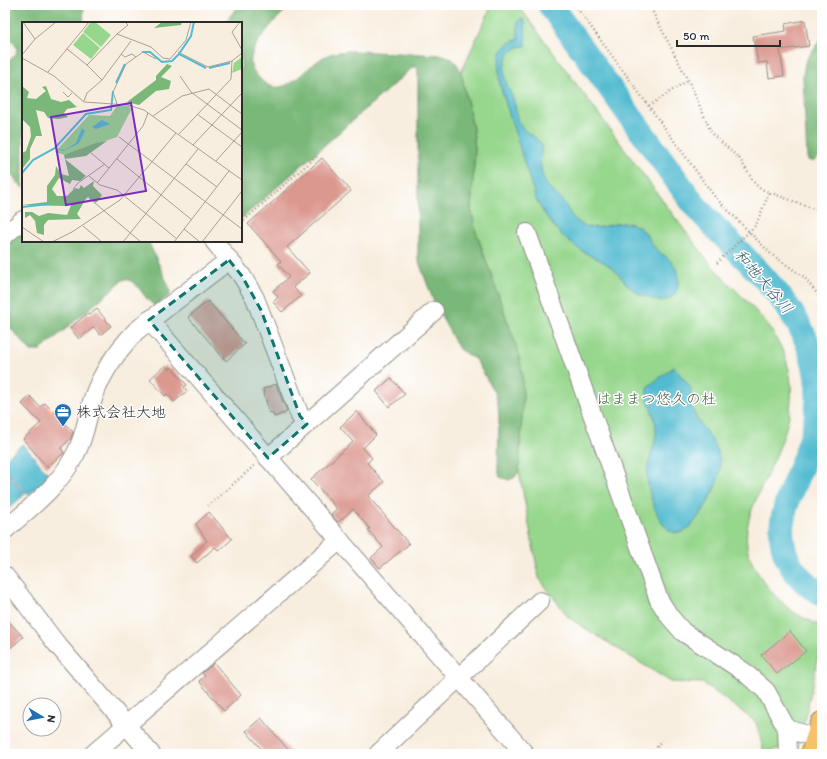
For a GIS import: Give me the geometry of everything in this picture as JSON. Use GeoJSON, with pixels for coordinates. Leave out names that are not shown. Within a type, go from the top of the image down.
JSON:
{"type":"FeatureCollection","features":[{"type":"Feature","properties":{"kind":"street"},"geometry":{"type":"LineString","coordinates":[[5,236],[22,221]]}},
{"type":"Feature","properties":{"kind":"street"},"geometry":{"type":"LineString","coordinates":[[527,232],[659,600],[670,617],[683,632],[755,680],[766,691],[787,729],[788,754]]}},
{"type":"Feature","properties":{"kind":"street"},"geometry":{"type":"LineString","coordinates":[[215,242],[242,276],[255,298],[300,416],[307,424]]}},
{"type":"Feature","properties":{"kind":"street"},"geometry":{"type":"LineString","coordinates":[[5,530],[48,492],[68,468],[83,439],[91,405],[104,372],[124,343],[149,320],[229,260]]}},
{"type":"Feature","properties":{"kind":"street"},"geometry":{"type":"LineString","coordinates":[[267,457],[307,424],[434,311]]}},
{"type":"Feature","properties":{"kind":"street"},"geometry":{"type":"LineString","coordinates":[[149,320],[525,754]]}},
{"type":"Feature","properties":{"kind":"street"},"geometry":{"type":"LineString","coordinates":[[93,754],[340,540]]}},
{"type":"Feature","properties":{"kind":"street"},"geometry":{"type":"LineString","coordinates":[[5,576],[55,642],[151,754]]}},
{"type":"Feature","properties":{"kind":"street"},"geometry":{"type":"LineString","coordinates":[[378,754],[540,600]]}},
{"type":"Feature","properties":{"kind":"street"},"geometry":{"type":"LineString","coordinates":[[787,729],[817,738]]}},
{"type":"Feature","properties":{"kind":"path"},"geometry":{"type":"LineString","coordinates":[[575,5],[715,197],[748,234],[777,260],[804,277],[822,300]]}},
{"type":"Feature","properties":{"kind":"path"},"geometry":{"type":"LineString","coordinates":[[649,5],[688,80],[712,134],[739,158],[755,184],[769,193],[822,212]]}},
{"type":"Feature","properties":{"kind":"path"},"geometry":{"type":"LineString","coordinates":[[649,106],[688,80]]}},
{"type":"Feature","properties":{"kind":"path"},"geometry":{"type":"LineString","coordinates":[[242,222],[319,154]]}},
{"type":"Feature","properties":{"kind":"path"},"geometry":{"type":"LineString","coordinates":[[717,263],[756,225],[769,193]]}},
{"type":"Feature","properties":{"kind":"path"},"geometry":{"type":"LineString","coordinates":[[208,506],[267,457]]}},
{"type":"Feature","properties":{"kind":"path"},"geometry":{"type":"LineString","coordinates":[[653,754],[661,740]]}},
{"type":"Feature","properties":{"kind":"highlighted area"},"geometry":{"type":"Polygon","coordinates":[[[229,260],[242,276],[261,310],[300,416],[307,424],[268,458],[149,320],[229,260]]]}},
{"type":"Feature","properties":{"kind":"green space"},"geometry":{"type":"Polygon","coordinates":[[[5,5],[84,5],[83,22],[22,22],[22,187],[5,168],[5,59],[10,60],[17,50],[5,34],[5,5]]]}},
{"type":"Feature","properties":{"kind":"green space"},"geometry":{"type":"Polygon","coordinates":[[[240,5],[290,5],[262,36],[252,54],[251,62],[253,70],[262,81],[271,86],[279,87],[288,84],[325,56],[348,51],[443,55],[452,59],[458,66],[461,72],[473,129],[475,149],[471,209],[476,232],[518,351],[522,372],[523,396],[519,471],[515,477],[509,480],[500,477],[498,469],[499,416],[498,403],[494,392],[476,360],[459,349],[435,305],[418,259],[418,67],[413,67],[242,218],[242,22],[225,22],[240,5]]]}},
{"type":"Feature","properties":{"kind":"green space","name":"はままつ悠久の杜"},"geometry":{"type":"Polygon","coordinates":[[[492,5],[518,5],[713,267],[768,326],[777,339],[784,354],[789,370],[791,386],[789,416],[780,445],[752,509],[746,538],[748,552],[754,567],[773,593],[791,610],[822,626],[822,640],[800,742],[792,740],[790,746],[764,752],[756,722],[703,683],[671,682],[569,618],[539,578],[519,471],[523,396],[518,351],[476,232],[471,209],[475,149],[473,129],[461,72],[492,5]]]}},
{"type":"Feature","properties":{"kind":"green space"},"geometry":{"type":"Polygon","coordinates":[[[822,37],[822,154],[813,162],[808,160],[807,157],[803,77],[805,62],[822,37]]]}},
{"type":"Feature","properties":{"kind":"green space"},"geometry":{"type":"Polygon","coordinates":[[[22,226],[22,242],[148,242],[170,289],[170,295],[155,306],[147,299],[137,286],[129,280],[124,279],[42,349],[31,351],[5,322],[5,241],[22,226]]]}},
{"type":"Feature","properties":{"kind":"water"},"geometry":{"type":"Polygon","coordinates":[[[520,19],[523,19],[525,22],[526,46],[519,47],[509,54],[506,59],[504,72],[516,108],[518,122],[525,131],[540,142],[542,146],[541,168],[546,184],[563,202],[573,217],[584,226],[599,227],[629,223],[637,226],[646,233],[656,249],[670,260],[677,271],[677,288],[675,293],[666,300],[658,301],[641,295],[632,289],[611,267],[574,246],[561,235],[550,222],[536,200],[499,79],[499,64],[502,51],[511,42],[518,40],[518,22],[520,19]]]}},
{"type":"Feature","properties":{"kind":"water"},"geometry":{"type":"Polygon","coordinates":[[[674,367],[691,388],[691,402],[694,413],[714,443],[718,454],[720,467],[715,488],[704,508],[695,521],[686,530],[677,533],[670,530],[663,524],[653,504],[647,475],[647,469],[655,440],[656,428],[647,397],[647,387],[674,367]]]}},
{"type":"Feature","properties":{"kind":"water"},"geometry":{"type":"Polygon","coordinates":[[[23,444],[50,476],[28,495],[5,469],[5,459],[23,444]]]}},
{"type":"Feature","properties":{"kind":"water"},"geometry":{"type":"Polygon","coordinates":[[[5,471],[25,494],[5,511],[5,471]]]}},
{"type":"Feature","properties":{"kind":"building"},"geometry":{"type":"Polygon","coordinates":[[[805,20],[809,46],[780,50],[784,76],[769,78],[767,62],[758,63],[753,36],[786,31],[785,24],[805,20]]]}},
{"type":"Feature","properties":{"kind":"building"},"geometry":{"type":"Polygon","coordinates":[[[322,158],[351,191],[287,247],[310,273],[293,287],[301,296],[282,312],[273,302],[278,297],[273,291],[289,277],[278,264],[281,261],[248,224],[322,158]]]}},
{"type":"Feature","properties":{"kind":"building"},"geometry":{"type":"Polygon","coordinates":[[[208,301],[245,344],[226,361],[188,317],[208,301]]]}},
{"type":"Feature","properties":{"kind":"building"},"geometry":{"type":"Polygon","coordinates":[[[97,309],[111,326],[100,335],[94,327],[79,339],[70,328],[88,313],[89,315],[97,309]]]}},
{"type":"Feature","properties":{"kind":"building"},"geometry":{"type":"Polygon","coordinates":[[[165,365],[169,370],[171,367],[187,385],[184,387],[187,391],[174,402],[167,394],[165,396],[150,379],[165,365]]]}},
{"type":"Feature","properties":{"kind":"building"},"geometry":{"type":"Polygon","coordinates":[[[391,378],[405,394],[389,407],[376,391],[391,378]]]}},
{"type":"Feature","properties":{"kind":"building"},"geometry":{"type":"Polygon","coordinates":[[[276,384],[287,412],[274,417],[272,412],[269,413],[263,389],[276,384]]]}},
{"type":"Feature","properties":{"kind":"building"},"geometry":{"type":"Polygon","coordinates":[[[30,396],[40,407],[45,403],[73,432],[71,438],[61,448],[64,453],[47,467],[23,439],[41,423],[22,404],[30,396]]]}},
{"type":"Feature","properties":{"kind":"building"},"geometry":{"type":"Polygon","coordinates":[[[357,411],[376,435],[363,448],[372,458],[367,463],[384,482],[368,496],[409,544],[380,568],[371,558],[383,547],[368,530],[370,529],[353,509],[338,522],[331,514],[337,509],[311,479],[353,442],[340,427],[357,411]]]}},
{"type":"Feature","properties":{"kind":"building"},"geometry":{"type":"Polygon","coordinates":[[[209,512],[232,539],[219,551],[215,547],[197,563],[191,556],[207,541],[196,524],[209,512]]]}},
{"type":"Feature","properties":{"kind":"building"},"geometry":{"type":"Polygon","coordinates":[[[5,617],[23,637],[5,653],[5,617]]]}},
{"type":"Feature","properties":{"kind":"building"},"geometry":{"type":"Polygon","coordinates":[[[790,631],[806,651],[777,674],[761,655],[790,631]]]}},
{"type":"Feature","properties":{"kind":"building"},"geometry":{"type":"Polygon","coordinates":[[[214,663],[241,695],[224,711],[199,681],[205,676],[202,673],[214,663]]]}},
{"type":"Feature","properties":{"kind":"building"},"geometry":{"type":"Polygon","coordinates":[[[261,718],[292,754],[266,754],[246,731],[261,718]]]}},
{"type":"Feature","properties":{"kind":"waterway","name":"和地大谷川"},"geometry":{"type":"LineString","coordinates":[[550,5],[693,203],[776,292],[793,315],[807,341],[815,369],[818,401],[817,414],[811,441],[788,500],[782,530],[783,545],[788,560],[803,580],[812,588],[822,593]]}},
{"type":"Feature","properties":{"kind":"place","name":"株式会社大地"},"geometry":{"type":"Point","coordinates":[63,427]}}]}
